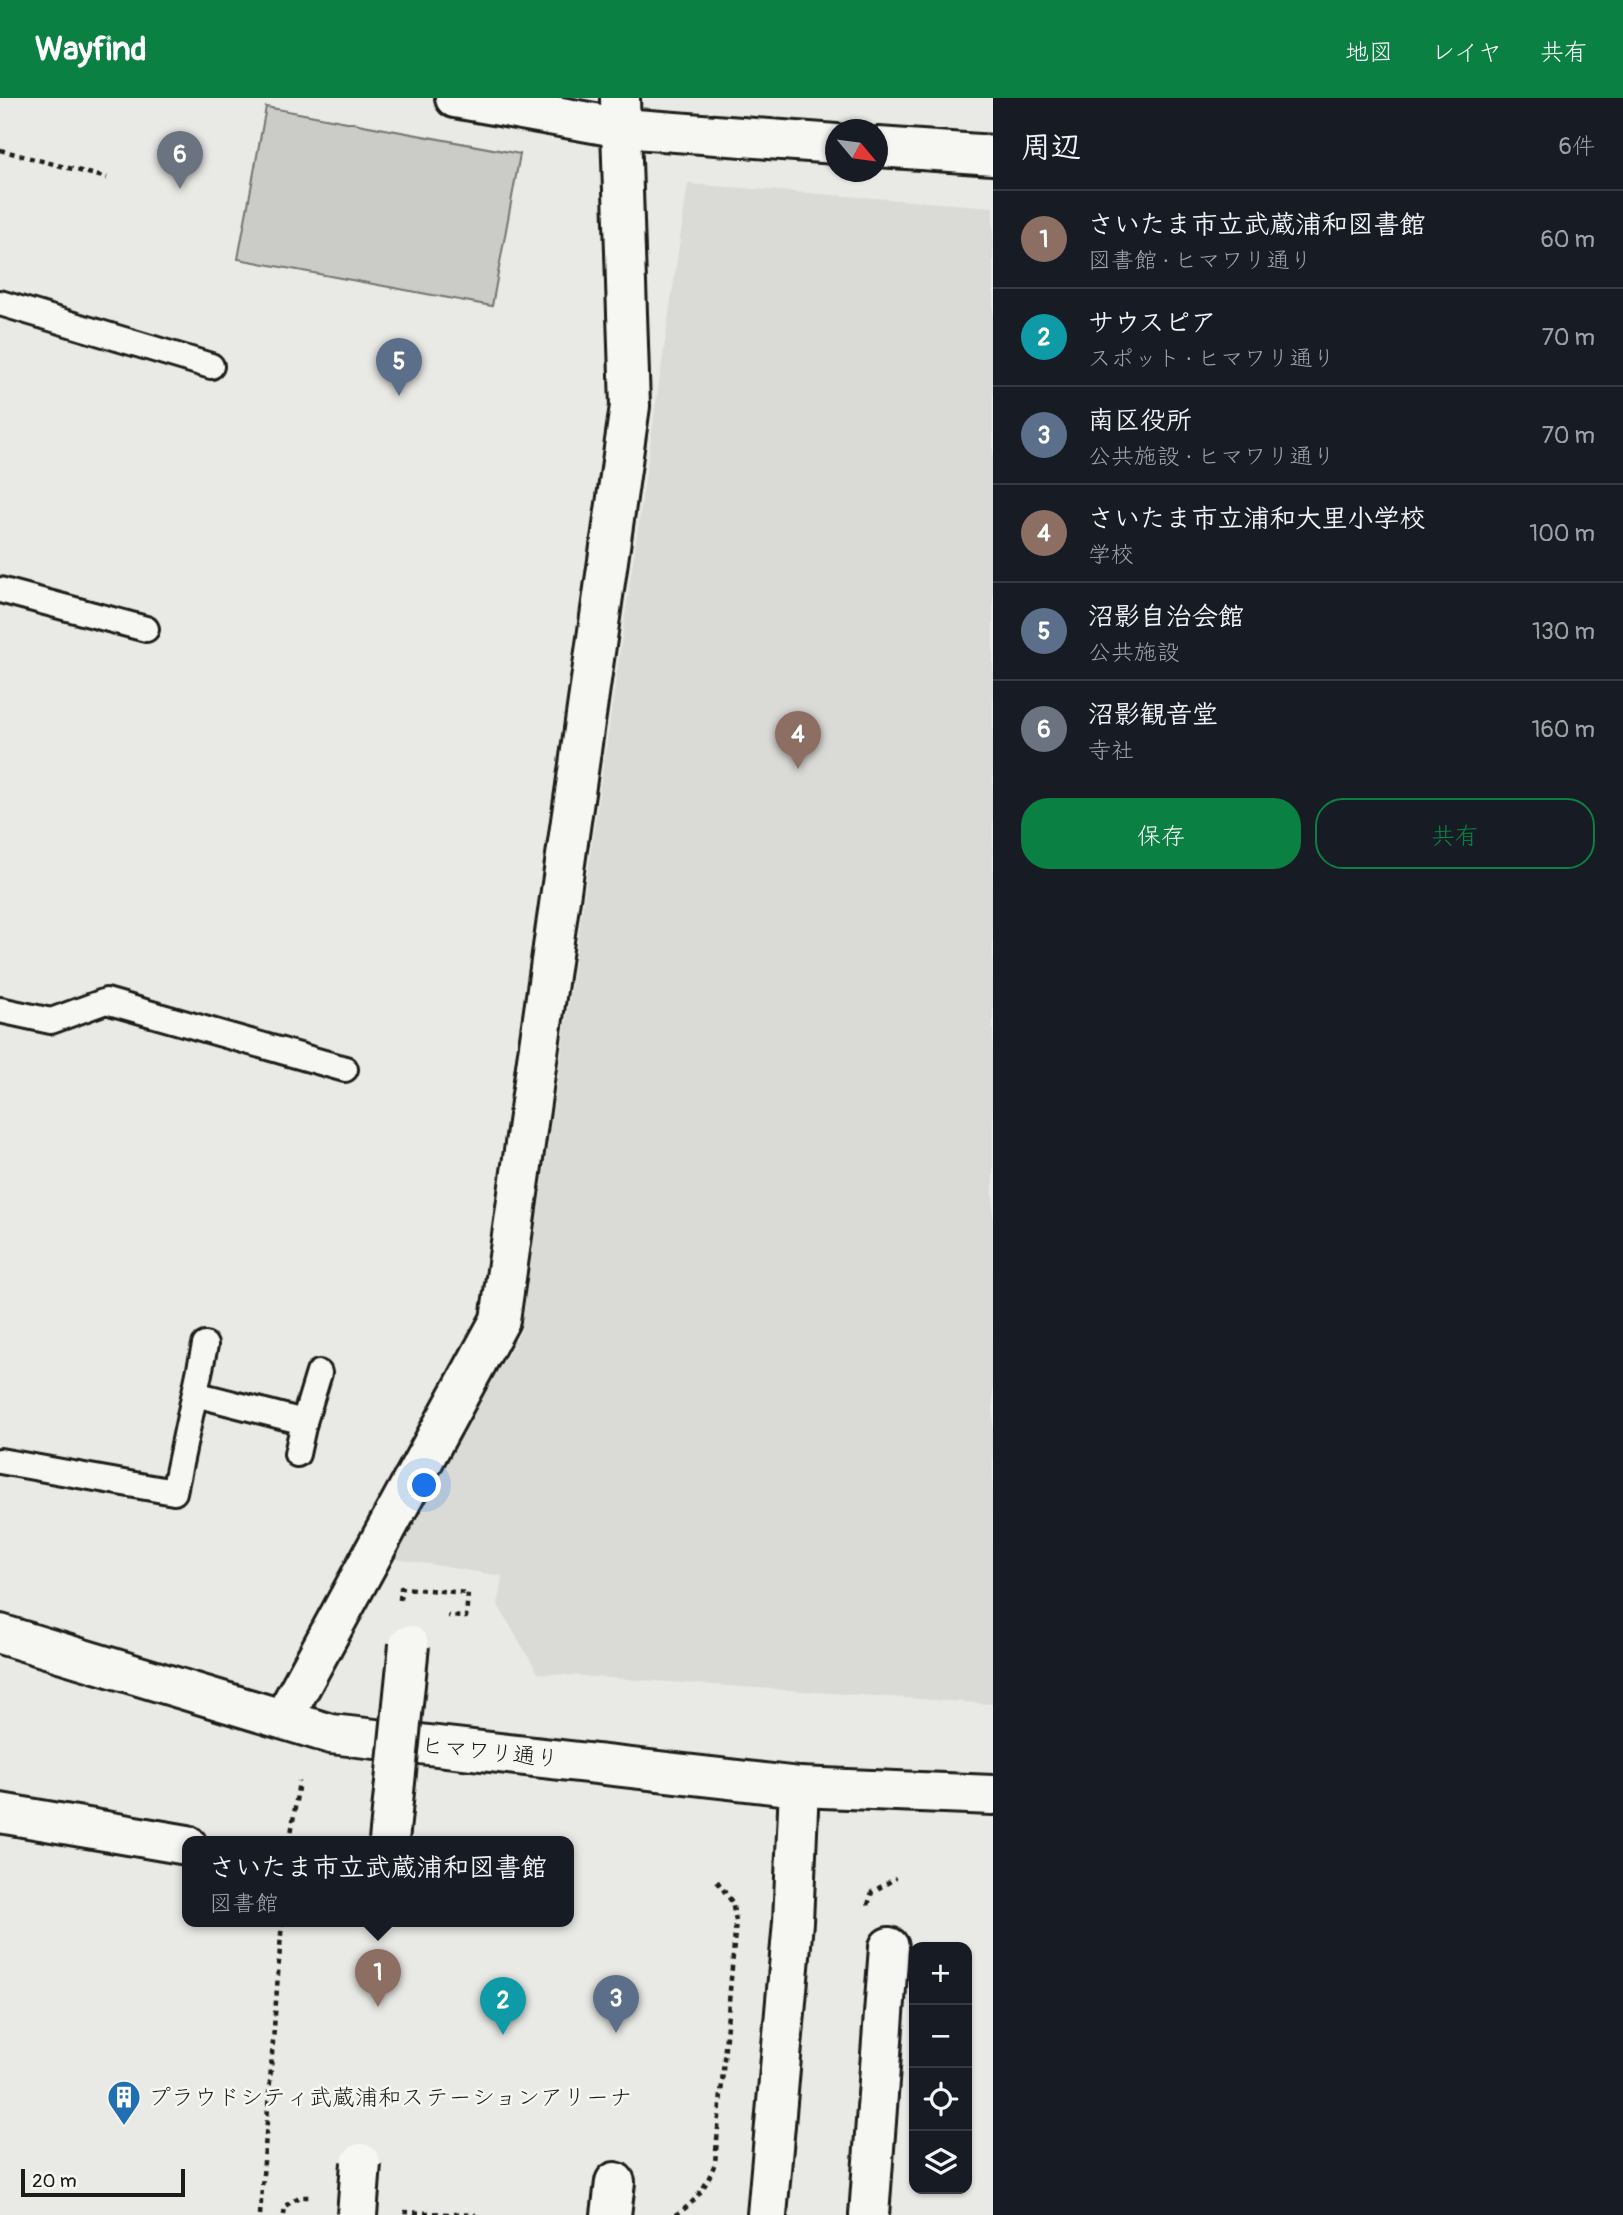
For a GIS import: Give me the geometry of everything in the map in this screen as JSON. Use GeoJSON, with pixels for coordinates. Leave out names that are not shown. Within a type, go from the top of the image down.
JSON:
{"type":"FeatureCollection","features":[{"type":"Feature","properties":{"kind":"street"},"geometry":{"type":"LineString","coordinates":[[455,98],[621,113],[825,143]]}},
{"type":"Feature","properties":{"kind":"street"},"geometry":{"type":"LineString","coordinates":[[283,1720],[500,1320],[630,406],[621,113]]}},
{"type":"Feature","properties":{"kind":"street"},"geometry":{"type":"LineString","coordinates":[[888,148],[993,155]]}},
{"type":"Feature","properties":{"kind":"street","name":"ヒマワリ通り"},"geometry":{"type":"LineString","coordinates":[[0,1634],[331,1734],[799,1787],[993,1795]]}},
{"type":"Feature","properties":{"kind":"street"},"geometry":{"type":"LineString","coordinates":[[390,1836],[409,1645]]}},
{"type":"Feature","properties":{"kind":"street"},"geometry":{"type":"LineString","coordinates":[[767,2215],[793,1922],[799,1787]]}},
{"type":"Feature","properties":{"kind":"street"},"geometry":{"type":"LineString","coordinates":[[0,1813],[182,1844]]}},
{"type":"Feature","properties":{"kind":"street"},"geometry":{"type":"LineString","coordinates":[[869,2215],[890,1948]]}},
{"type":"Feature","properties":{"kind":"street"},"geometry":{"type":"LineString","coordinates":[[357,2215],[361,2163]]}},
{"type":"Feature","properties":{"kind":"lane"},"geometry":{"type":"LineString","coordinates":[[0,303],[211,366]]}},
{"type":"Feature","properties":{"kind":"lane"},"geometry":{"type":"LineString","coordinates":[[0,590],[146,629]]}},
{"type":"Feature","properties":{"kind":"lane"},"geometry":{"type":"LineString","coordinates":[[0,1010],[51,1021],[106,1001],[345,1069]]}},
{"type":"Feature","properties":{"kind":"lane"},"geometry":{"type":"LineString","coordinates":[[0,1461],[174,1492],[205,1345]]}},
{"type":"Feature","properties":{"kind":"lane"},"geometry":{"type":"LineString","coordinates":[[297,1454],[319,1373]]}},
{"type":"Feature","properties":{"kind":"lane"},"geometry":{"type":"LineString","coordinates":[[195,1394],[304,1422]]}},
{"type":"Feature","properties":{"kind":"path"},"geometry":{"type":"LineString","coordinates":[[0,150],[107,178]]}},
{"type":"Feature","properties":{"kind":"path"},"geometry":{"type":"LineString","coordinates":[[291,1836],[299,1781]]}},
{"type":"Feature","properties":{"kind":"path"},"geometry":{"type":"LineString","coordinates":[[675,2215],[696,2198],[707,2183],[715,2163],[736,1922],[732,1902],[717,1881]]}},
{"type":"Feature","properties":{"kind":"path"},"geometry":{"type":"LineString","coordinates":[[260,2215],[282,1927]]}},
{"type":"Feature","properties":{"kind":"path"},"geometry":{"type":"LineString","coordinates":[[284,2215],[285,2206],[299,2197]]}},
{"type":"Feature","properties":{"kind":"path"},"geometry":{"type":"LineString","coordinates":[[397,2211],[476,2215]]}},
{"type":"Feature","properties":{"kind":"shaded area"},"geometry":{"type":"Polygon","coordinates":[[[266,107],[520,154],[492,306],[238,259],[266,107]]]}},
{"type":"Feature","properties":{"kind":"shaded area"},"geometry":{"type":"Polygon","coordinates":[[[688,184],[993,207],[993,1704],[538,1673],[498,1605],[502,1576],[391,1558],[521,1331],[688,184]]]}},
{"type":"Feature","properties":{"kind":"place","name":"沼影観音堂"},"geometry":{"type":"Point","coordinates":[180,189]}},
{"type":"Feature","properties":{"kind":"place","name":"沼影自治会館"},"geometry":{"type":"Point","coordinates":[399,396]}},
{"type":"Feature","properties":{"kind":"place","name":"さいたま市立浦和大里小学校"},"geometry":{"type":"Point","coordinates":[798,769]}},
{"type":"Feature","properties":{"kind":"place","name":"さいたま市立武蔵浦和図書館"},"geometry":{"type":"Point","coordinates":[378,2007]}},
{"type":"Feature","properties":{"kind":"place","name":"南区役所"},"geometry":{"type":"Point","coordinates":[616,2033]}},
{"type":"Feature","properties":{"kind":"place","name":"サウスピア"},"geometry":{"type":"Point","coordinates":[503,2035]}},
{"type":"Feature","properties":{"kind":"place","name":"プラウドシティ武蔵浦和ステーションアリーナ"},"geometry":{"type":"Point","coordinates":[124,2127]}}]}
